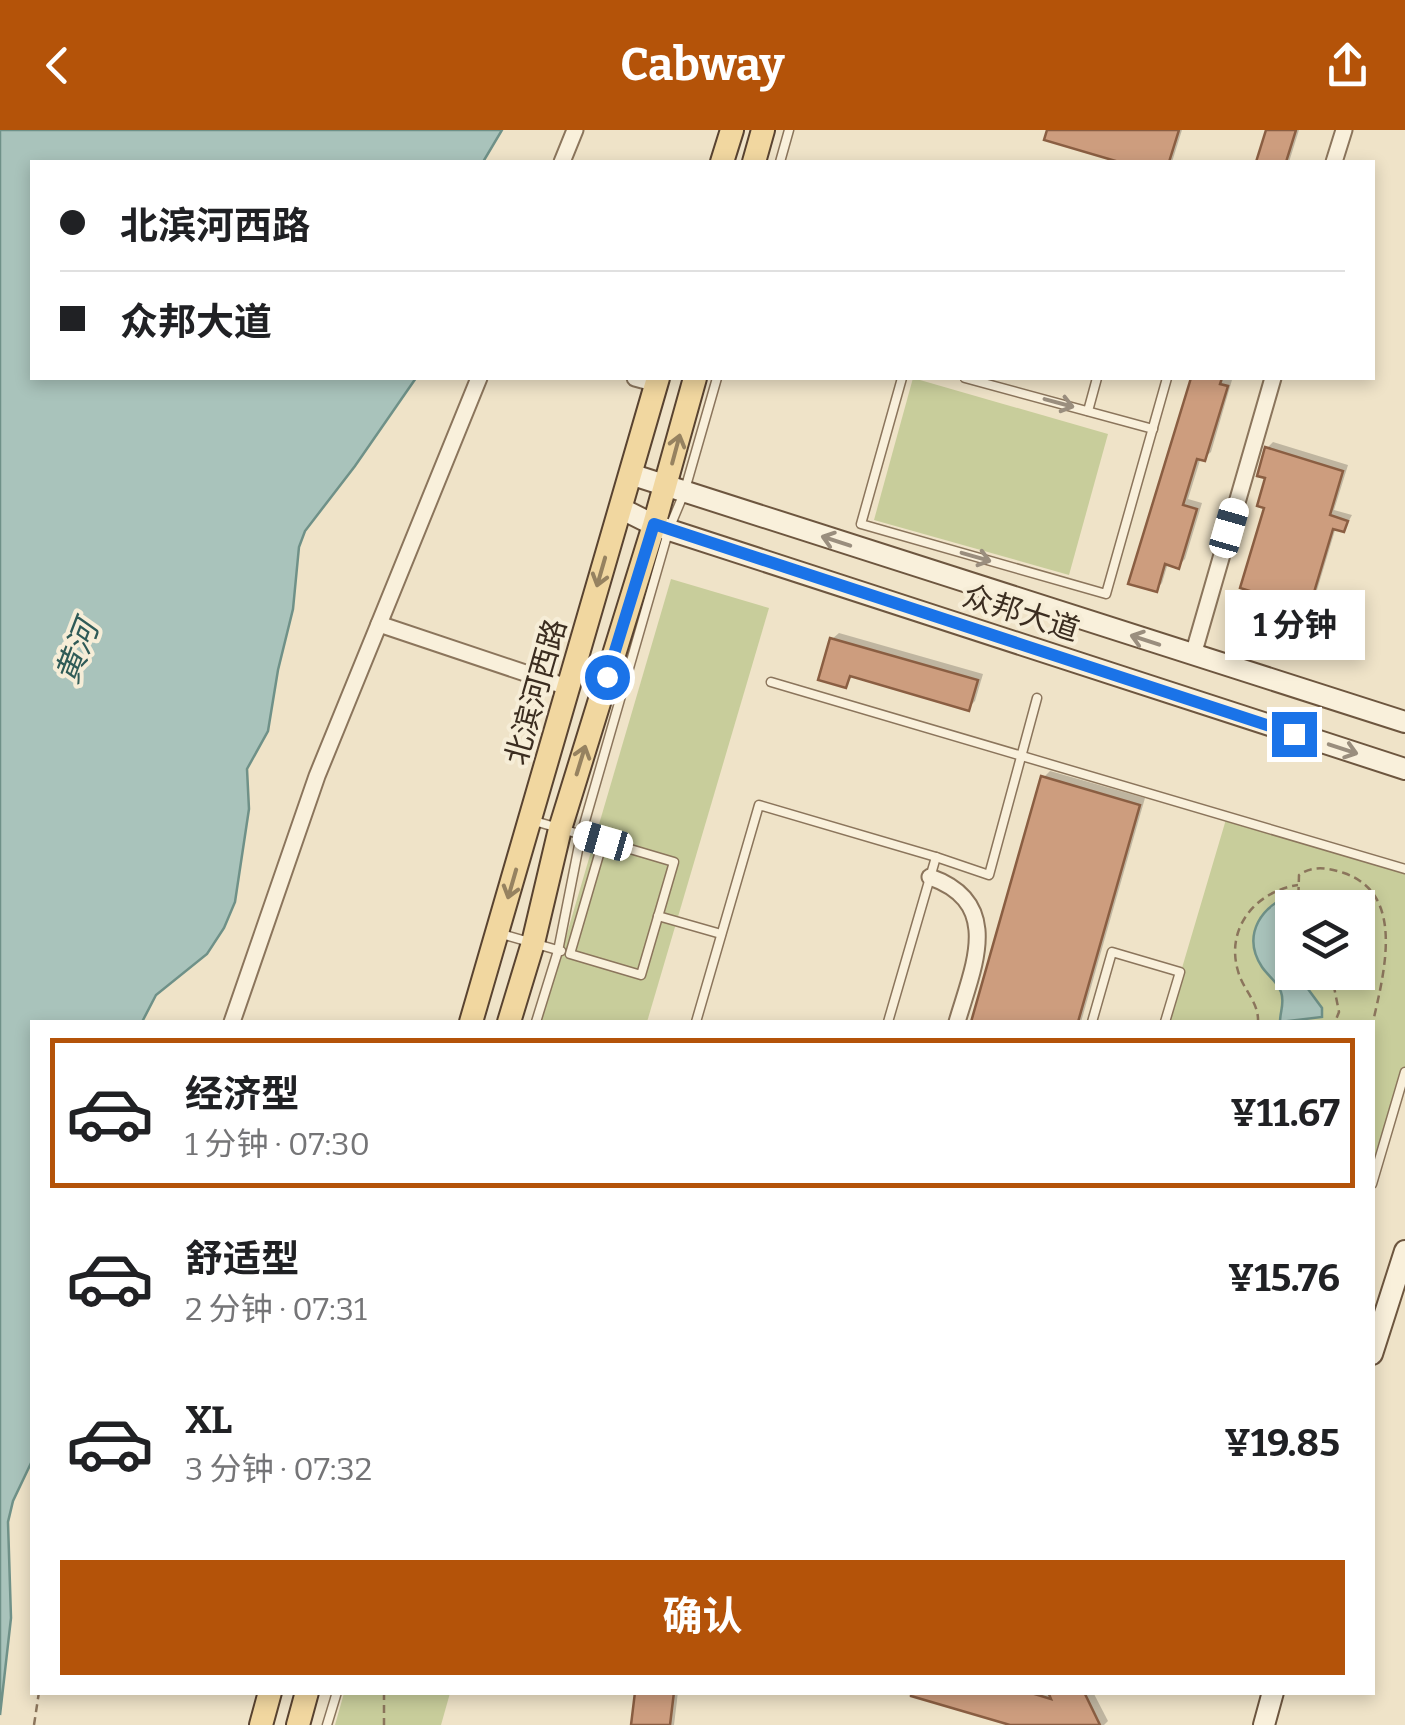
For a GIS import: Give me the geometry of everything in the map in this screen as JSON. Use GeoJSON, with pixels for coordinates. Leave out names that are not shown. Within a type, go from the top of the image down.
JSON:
{"type":"FeatureCollection","features":[{"type":"Feature","properties":{"kind":"main road"},"geometry":{"type":"LineString","coordinates":[[723,160],[732,130]]}},
{"type":"Feature","properties":{"kind":"main road"},"geometry":{"type":"LineString","coordinates":[[754,160],[762,130]]}},
{"type":"Feature","properties":{"kind":"main road","name":"北滨河西路"},"geometry":{"type":"LineString","coordinates":[[471,1020],[630,474],[650,380]]}},
{"type":"Feature","properties":{"kind":"main road","name":"北滨河西路"},"geometry":{"type":"LineString","coordinates":[[510,1020],[674,490],[695,380]]}},
{"type":"Feature","properties":{"kind":"main road","name":"众邦大道"},"geometry":{"type":"LineString","coordinates":[[630,474],[1405,722]]}},
{"type":"Feature","properties":{"kind":"main road","name":"众邦大道"},"geometry":{"type":"LineString","coordinates":[[620,508],[661,527],[1405,770]]}},
{"type":"Feature","properties":{"kind":"main road"},"geometry":{"type":"LineString","coordinates":[[1375,1345],[1405,1250]]}},
{"type":"Feature","properties":{"kind":"main road"},"geometry":{"type":"LineString","coordinates":[[261,1725],[269,1695]]}},
{"type":"Feature","properties":{"kind":"main road"},"geometry":{"type":"LineString","coordinates":[[298,1725],[306,1695]]}},
{"type":"Feature","properties":{"kind":"main road"},"geometry":{"type":"LineString","coordinates":[[1264,1725],[1272,1695]]}},
{"type":"Feature","properties":{"kind":"street"},"geometry":{"type":"LineString","coordinates":[[563,160],[574,130]]}},
{"type":"Feature","properties":{"kind":"street"},"geometry":{"type":"LineString","coordinates":[[1335,160],[1344,130]]}},
{"type":"Feature","properties":{"kind":"street"},"geometry":{"type":"LineString","coordinates":[[233,1020],[317,776],[477,380]]}},
{"type":"Feature","properties":{"kind":"street"},"geometry":{"type":"LineString","coordinates":[[1193,655],[1271,380]]}},
{"type":"Feature","properties":{"kind":"street"},"geometry":{"type":"LineString","coordinates":[[379,624],[567,688]]}},
{"type":"Feature","properties":{"kind":"street"},"geometry":{"type":"LineString","coordinates":[[930,878],[957,890],[972,907],[978,929],[977,952],[958,1020]]}},
{"type":"Feature","properties":{"kind":"lane"},"geometry":{"type":"LineString","coordinates":[[781,160],[790,130]]}},
{"type":"Feature","properties":{"kind":"lane"},"geometry":{"type":"LineString","coordinates":[[674,490],[716,380]]}},
{"type":"Feature","properties":{"kind":"lane"},"geometry":{"type":"LineString","coordinates":[[901,380],[861,524],[1106,594],[1167,380]]}},
{"type":"Feature","properties":{"kind":"lane"},"geometry":{"type":"LineString","coordinates":[[972,380],[1153,429]]}},
{"type":"Feature","properties":{"kind":"lane"},"geometry":{"type":"LineString","coordinates":[[1088,411],[1096,380]]}},
{"type":"Feature","properties":{"kind":"lane"},"geometry":{"type":"LineString","coordinates":[[771,682],[1405,869]]}},
{"type":"Feature","properties":{"kind":"lane"},"geometry":{"type":"LineString","coordinates":[[697,1020],[759,805],[936,856],[988,876],[1038,698]]}},
{"type":"Feature","properties":{"kind":"lane"},"geometry":{"type":"LineString","coordinates":[[498,933],[641,975],[674,862],[531,820]]}},
{"type":"Feature","properties":{"kind":"lane"},"geometry":{"type":"LineString","coordinates":[[537,1020],[558,950],[570,832]]}},
{"type":"Feature","properties":{"kind":"lane"},"geometry":{"type":"LineString","coordinates":[[570,954],[603,841]]}},
{"type":"Feature","properties":{"kind":"lane"},"geometry":{"type":"LineString","coordinates":[[889,1020],[936,856]]}},
{"type":"Feature","properties":{"kind":"lane"},"geometry":{"type":"LineString","coordinates":[[658,916],[721,934]]}},
{"type":"Feature","properties":{"kind":"lane"},"geometry":{"type":"LineString","coordinates":[[1093,1020],[1112,952],[1180,972],[1166,1020]]}},
{"type":"Feature","properties":{"kind":"lane"},"geometry":{"type":"LineString","coordinates":[[1375,1174],[1405,1072]]}},
{"type":"Feature","properties":{"kind":"lane"},"geometry":{"type":"LineString","coordinates":[[327,1725],[336,1695]]}},
{"type":"Feature","properties":{"kind":"path"},"geometry":{"type":"LineString","coordinates":[[1300,890],[1299,876],[1308,869],[1326,868],[1364,878],[1373,885]]}},
{"type":"Feature","properties":{"kind":"path"},"geometry":{"type":"LineString","coordinates":[[1258,1020],[1252,998],[1238,974],[1236,936],[1244,916],[1260,899],[1279,888],[1300,885]]}},
{"type":"Feature","properties":{"kind":"path"},"geometry":{"type":"LineString","coordinates":[[1374,1020],[1391,956]]}},
{"type":"Feature","properties":{"kind":"path"},"geometry":{"type":"LineString","coordinates":[[1335,990],[1339,1012],[1336,1020]]}},
{"type":"Feature","properties":{"kind":"path"},"geometry":{"type":"LineString","coordinates":[[34,1725],[39,1695]]}},
{"type":"Feature","properties":{"kind":"path"},"geometry":{"type":"LineString","coordinates":[[384,1695],[384,1725]]}},
{"type":"Feature","properties":{"kind":"green space"},"geometry":{"type":"Polygon","coordinates":[[[912,380],[1108,434],[1069,575],[874,520],[912,380]]]}},
{"type":"Feature","properties":{"kind":"green space"},"geometry":{"type":"Polygon","coordinates":[[[671,579],[769,608],[648,1020],[542,1020],[671,579]]]}},
{"type":"Feature","properties":{"kind":"green space"},"geometry":{"type":"Polygon","coordinates":[[[1227,816],[1405,869],[1405,1072],[1375,1177],[1375,1020],[1167,1020],[1227,816]]]}},
{"type":"Feature","properties":{"kind":"green space"},"geometry":{"type":"Polygon","coordinates":[[[343,1695],[449,1695],[441,1725],[335,1725],[343,1695]]]}},
{"type":"Feature","properties":{"kind":"water","name":"黄河"},"geometry":{"type":"Polygon","coordinates":[[[0,130],[502,130],[484,160],[30,160],[30,380],[415,380],[305,531],[299,547],[293,609],[268,731],[247,769],[249,809],[235,902],[224,928],[207,954],[156,995],[143,1020],[30,1020],[30,1465],[8,1522],[11,1618],[0,1715],[0,130]]]}},
{"type":"Feature","properties":{"kind":"water"},"geometry":{"type":"Polygon","coordinates":[[[1273,905],[1275,983],[1262,967],[1254,943],[1258,922],[1273,905]]]}},
{"type":"Feature","properties":{"kind":"water"},"geometry":{"type":"Polygon","coordinates":[[[1309,990],[1322,1008],[1322,1017],[1280,1020],[1281,992],[1309,990]]]}},
{"type":"Feature","properties":{"kind":"building"},"geometry":{"type":"Polygon","coordinates":[[[1047,130],[1179,130],[1170,160],[1112,160],[1044,140],[1047,130]]]}},
{"type":"Feature","properties":{"kind":"building"},"geometry":{"type":"Polygon","coordinates":[[[1266,130],[1296,130],[1287,160],[1257,160],[1266,130]]]}},
{"type":"Feature","properties":{"kind":"building"},"geometry":{"type":"Polygon","coordinates":[[[1190,380],[1221,380],[1220,384],[1228,386],[1205,461],[1197,459],[1183,505],[1197,509],[1179,569],[1165,564],[1157,592],[1128,584],[1190,380]]]}},
{"type":"Feature","properties":{"kind":"building"},"geometry":{"type":"Polygon","coordinates":[[[1265,447],[1343,471],[1330,515],[1348,521],[1344,532],[1333,529],[1309,609],[1240,588],[1264,508],[1257,506],[1265,478],[1257,476],[1265,447]]]}},
{"type":"Feature","properties":{"kind":"building"},"geometry":{"type":"Polygon","coordinates":[[[830,638],[978,680],[969,711],[850,676],[846,688],[818,680],[830,638]]]}},
{"type":"Feature","properties":{"kind":"building"},"geometry":{"type":"Polygon","coordinates":[[[1041,776],[1140,805],[1079,1020],[972,1020],[1041,776]]]}},
{"type":"Feature","properties":{"kind":"building"},"geometry":{"type":"Polygon","coordinates":[[[635,1695],[674,1695],[670,1725],[631,1725],[635,1695]]]}},
{"type":"Feature","properties":{"kind":"building"},"geometry":{"type":"Polygon","coordinates":[[[1038,1695],[1051,1699],[1049,1695],[1085,1695],[1100,1725],[1010,1725],[911,1696],[1038,1695]]]}},
{"type":"Feature","properties":{"kind":"route"},"geometry":{"type":"LineString","coordinates":[[607,677],[654,524],[1294,734]]}}]}
